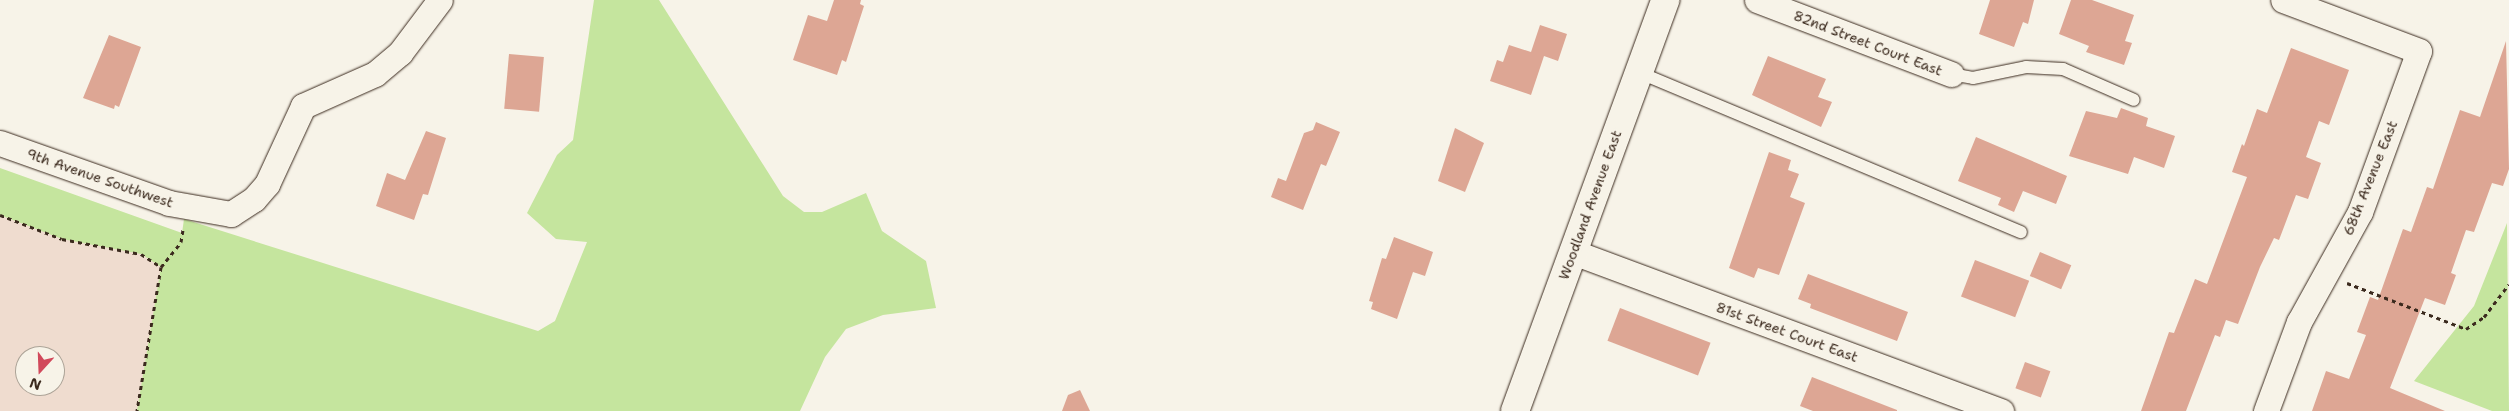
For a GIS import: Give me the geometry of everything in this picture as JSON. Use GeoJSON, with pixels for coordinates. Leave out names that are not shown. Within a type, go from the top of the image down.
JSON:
{"type":"FeatureCollection","features":[{"type":"Feature","properties":{"kind":"street","name":"9th Avenue Southwest"},"geometry":{"type":"LineString","coordinates":[[0,143],[110,184],[186,206],[231,214],[254,199],[268,184],[303,106],[375,74],[400,53],[440,0]]}},
{"type":"Feature","properties":{"kind":"street","name":"Woodland Avenue East"},"geometry":{"type":"LineString","coordinates":[[1515,411],[1665,0]]}},
{"type":"Feature","properties":{"kind":"street","name":"82nd Street Court East"},"geometry":{"type":"LineString","coordinates":[[1757,0],[1950,74]]}},
{"type":"Feature","properties":{"kind":"street","name":"68th Avenue East"},"geometry":{"type":"LineString","coordinates":[[2266,411],[2299,322],[2360,212],[2418,51],[2284,0]]}},
{"type":"Feature","properties":{"kind":"street","name":"81st Street Court East"},"geometry":{"type":"LineString","coordinates":[[1573,252],[2001,411]]}},
{"type":"Feature","properties":{"kind":"lane"},"geometry":{"type":"LineString","coordinates":[[1950,74],[1973,78],[2026,66],[2063,70],[2134,100]]}},
{"type":"Feature","properties":{"kind":"lane"},"geometry":{"type":"LineString","coordinates":[[1638,72],[2021,232]]}},
{"type":"Feature","properties":{"kind":"path"},"geometry":{"type":"LineString","coordinates":[[136,411],[161,267],[181,242],[186,206]]}},
{"type":"Feature","properties":{"kind":"path"},"geometry":{"type":"LineString","coordinates":[[0,215],[62,238],[141,254],[161,267]]}},
{"type":"Feature","properties":{"kind":"path"},"geometry":{"type":"LineString","coordinates":[[2346,283],[2466,329],[2484,318],[2509,284]]}},
{"type":"Feature","properties":{"kind":"shaded area"},"geometry":{"type":"Polygon","coordinates":[[[0,179],[190,248],[156,411],[0,411],[0,179]]]}},
{"type":"Feature","properties":{"kind":"green space"},"geometry":{"type":"Polygon","coordinates":[[[594,0],[659,0],[783,196],[804,212],[822,212],[866,193],[882,231],[926,261],[936,308],[883,315],[846,329],[825,357],[800,411],[137,411],[161,267],[141,254],[62,239],[0,215],[0,168],[182,233],[184,219],[538,331],[555,321],[587,242],[556,239],[527,213],[557,155],[573,140],[594,0]]]}},
{"type":"Feature","properties":{"kind":"green space"},"geometry":{"type":"Polygon","coordinates":[[[2507,223],[2509,411],[2492,411],[2414,381],[2474,306],[2507,223]]]}},
{"type":"Feature","properties":{"kind":"building"},"geometry":{"type":"Polygon","coordinates":[[[834,0],[861,0],[860,4],[864,6],[846,62],[842,60],[837,75],[793,60],[808,15],[827,21],[834,0]]]}},
{"type":"Feature","properties":{"kind":"building"},"geometry":{"type":"Polygon","coordinates":[[[1990,0],[2034,0],[2028,24],[2023,22],[2014,47],[1979,34],[1990,0]]]}},
{"type":"Feature","properties":{"kind":"building"},"geometry":{"type":"Polygon","coordinates":[[[2071,0],[2092,0],[2134,15],[2125,41],[2132,43],[2124,65],[2086,52],[2089,46],[2059,34],[2071,0]]]}},
{"type":"Feature","properties":{"kind":"building"},"geometry":{"type":"Polygon","coordinates":[[[1540,25],[1567,34],[1558,61],[1544,56],[1531,95],[1490,81],[1497,60],[1503,62],[1509,45],[1531,52],[1540,25]]]}},
{"type":"Feature","properties":{"kind":"building"},"geometry":{"type":"Polygon","coordinates":[[[109,35],[141,47],[119,107],[115,105],[114,109],[83,98],[109,35]]]}},
{"type":"Feature","properties":{"kind":"building"},"geometry":{"type":"Polygon","coordinates":[[[2506,41],[2509,169],[2503,186],[2492,183],[2474,232],[2466,230],[2451,273],[2456,275],[2445,305],[2425,298],[2390,388],[2445,411],[2312,411],[2326,371],[2349,379],[2366,335],[2357,332],[2370,297],[2378,300],[2403,229],[2411,232],[2427,187],[2433,189],[2460,110],[2480,117],[2506,41]]]}},
{"type":"Feature","properties":{"kind":"building"},"geometry":{"type":"Polygon","coordinates":[[[2291,48],[2349,70],[2329,125],[2319,121],[2306,157],[2321,163],[2308,199],[2296,195],[2279,240],[2274,238],[2260,267],[2238,324],[2226,320],[2220,337],[2215,335],[2186,411],[2141,411],[2169,332],[2174,333],[2195,279],[2207,284],[2247,177],[2232,172],[2242,144],[2244,146],[2257,109],[2267,113],[2291,48]]]}},
{"type":"Feature","properties":{"kind":"building"},"geometry":{"type":"Polygon","coordinates":[[[509,54],[544,57],[539,112],[504,109],[509,54]]]}},
{"type":"Feature","properties":{"kind":"building"},"geometry":{"type":"Polygon","coordinates":[[[1768,56],[1826,79],[1818,97],[1832,102],[1821,127],[1752,95],[1768,56]]]}},
{"type":"Feature","properties":{"kind":"building"},"geometry":{"type":"Polygon","coordinates":[[[2121,108],[2148,118],[2146,126],[2175,136],[2164,168],[2134,157],[2128,174],[2069,156],[2086,111],[2117,118],[2121,108]]]}},
{"type":"Feature","properties":{"kind":"building"},"geometry":{"type":"Polygon","coordinates":[[[1316,122],[1340,132],[1326,166],[1321,164],[1303,210],[1271,197],[1278,178],[1286,181],[1304,133],[1313,130],[1316,122]]]}},
{"type":"Feature","properties":{"kind":"building"},"geometry":{"type":"Polygon","coordinates":[[[1455,128],[1484,143],[1465,192],[1438,181],[1455,128]]]}},
{"type":"Feature","properties":{"kind":"building"},"geometry":{"type":"Polygon","coordinates":[[[426,131],[446,138],[428,195],[423,194],[414,220],[376,206],[387,173],[405,180],[426,131]]]}},
{"type":"Feature","properties":{"kind":"building"},"geometry":{"type":"Polygon","coordinates":[[[1976,137],[2067,176],[2056,204],[2023,191],[2014,212],[1998,205],[2001,198],[1958,181],[1976,137]]]}},
{"type":"Feature","properties":{"kind":"building"},"geometry":{"type":"Polygon","coordinates":[[[1769,152],[1791,160],[1788,170],[1799,174],[1790,197],[1805,203],[1779,275],[1758,268],[1754,278],[1729,268],[1769,152]]]}},
{"type":"Feature","properties":{"kind":"building"},"geometry":{"type":"Polygon","coordinates":[[[1394,237],[1433,252],[1425,276],[1413,272],[1397,319],[1371,309],[1373,302],[1369,301],[1382,258],[1386,259],[1394,237]]]}},
{"type":"Feature","properties":{"kind":"building"},"geometry":{"type":"Polygon","coordinates":[[[2040,252],[2071,265],[2061,289],[2030,276],[2040,252]]]}},
{"type":"Feature","properties":{"kind":"building"},"geometry":{"type":"Polygon","coordinates":[[[1975,260],[2029,281],[2015,317],[1961,296],[1975,260]]]}},
{"type":"Feature","properties":{"kind":"building"},"geometry":{"type":"Polygon","coordinates":[[[1808,274],[1908,312],[1897,341],[1810,308],[1811,304],[1798,299],[1808,274]]]}},
{"type":"Feature","properties":{"kind":"building"},"geometry":{"type":"Polygon","coordinates":[[[1620,308],[1711,343],[1698,375],[1607,341],[1620,308]]]}},
{"type":"Feature","properties":{"kind":"building"},"geometry":{"type":"Polygon","coordinates":[[[2025,362],[2050,371],[2041,398],[2015,388],[2025,362]]]}},
{"type":"Feature","properties":{"kind":"building"},"geometry":{"type":"Polygon","coordinates":[[[1812,377],[1897,411],[1813,411],[1800,406],[1812,377]]]}},
{"type":"Feature","properties":{"kind":"building"},"geometry":{"type":"Polygon","coordinates":[[[1080,390],[1090,411],[1062,411],[1068,395],[1080,390]]]}}]}
